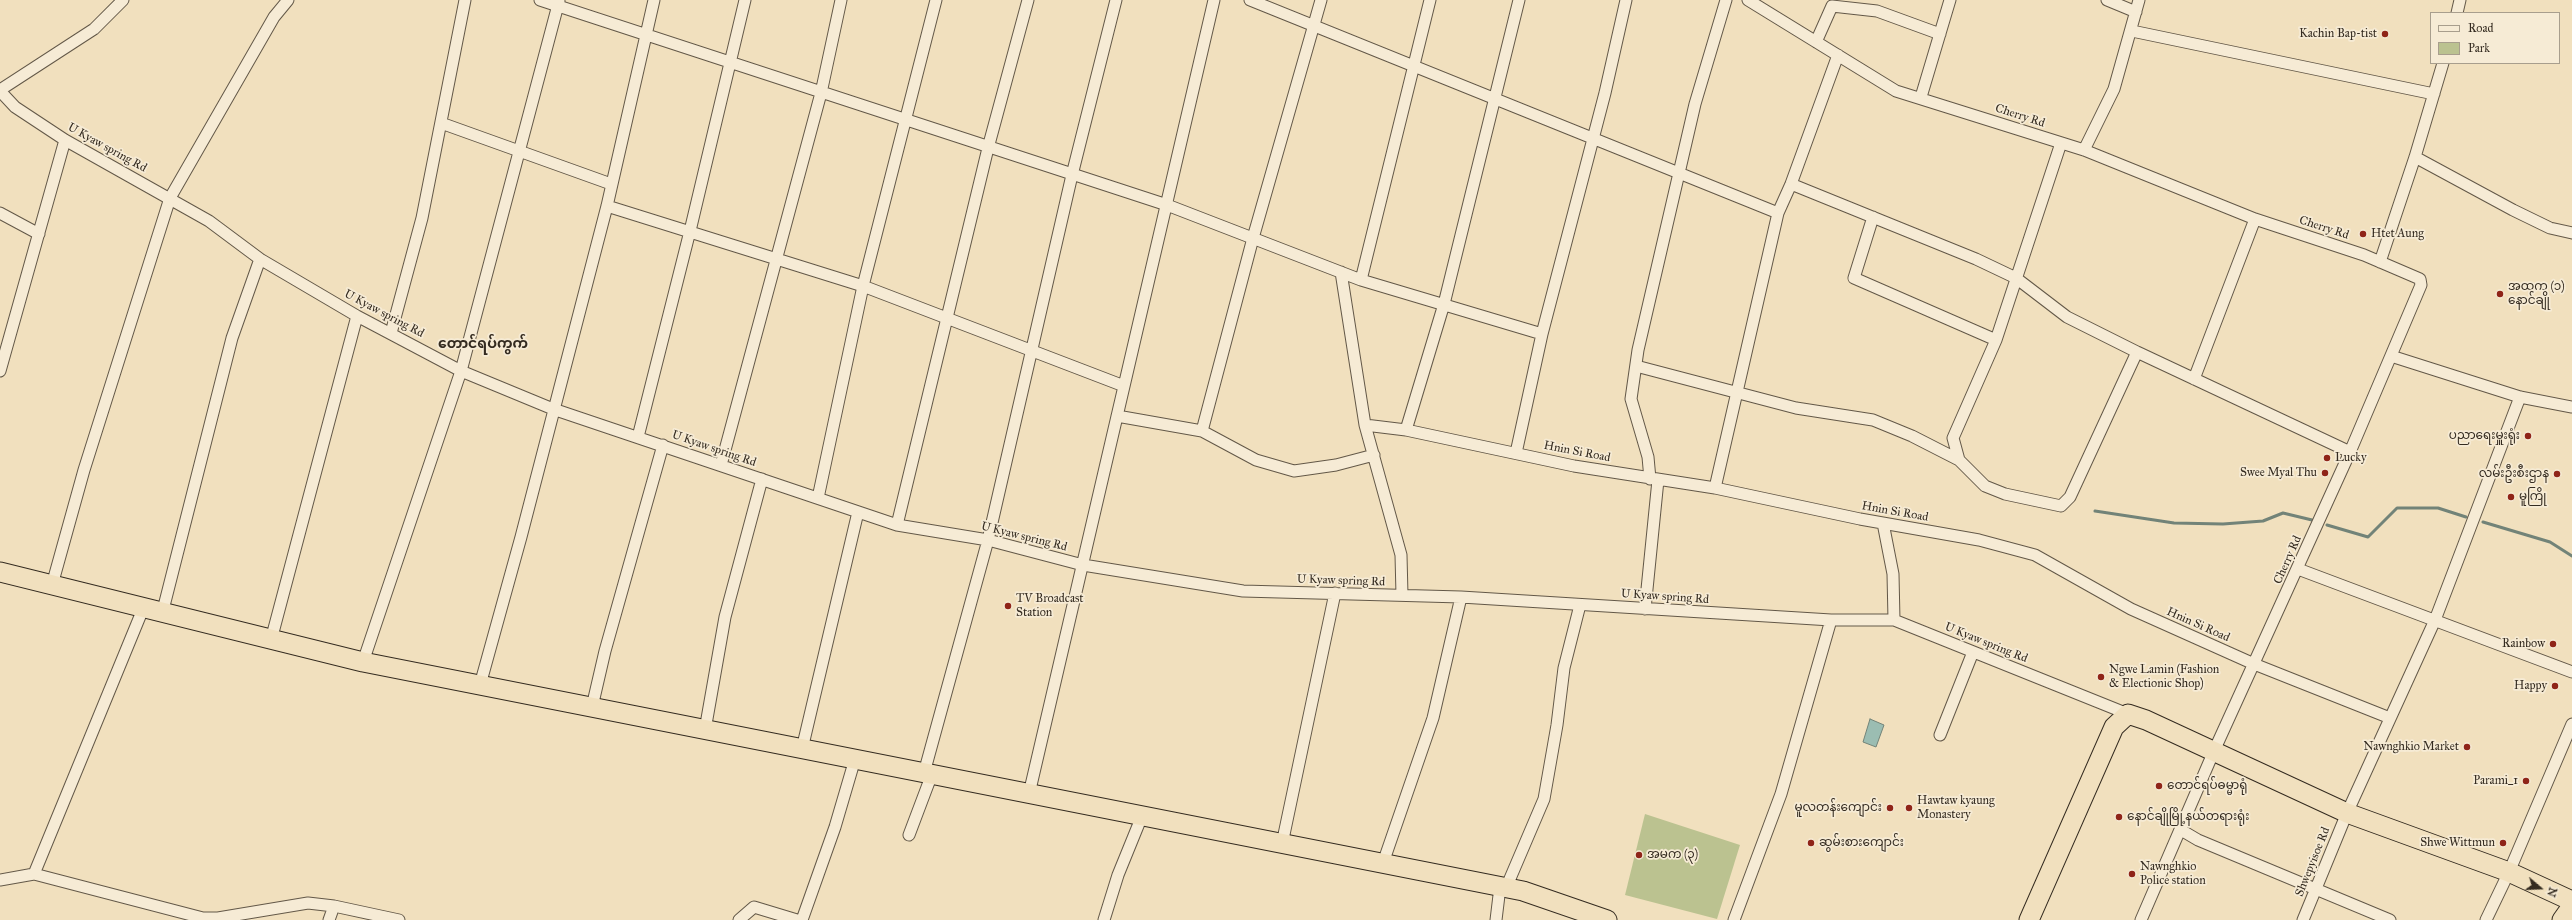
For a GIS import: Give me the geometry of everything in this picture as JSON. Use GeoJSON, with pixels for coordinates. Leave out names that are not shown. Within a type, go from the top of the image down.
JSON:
{"type":"FeatureCollection","features":[{"type":"Feature","properties":{"kind":"highway"},"geometry":{"type":"LineString","coordinates":[[0,572],[162,614],[363,662],[1523,891],[1607,920]]}},
{"type":"Feature","properties":{"kind":"highway"},"geometry":{"type":"LineString","coordinates":[[2030,920],[2114,727],[2128,714],[2214,751],[2347,813],[2509,872],[2572,901]]}},
{"type":"Feature","properties":{"kind":"highway"},"geometry":{"type":"LineString","coordinates":[[2562,920],[2572,906]]}},
{"type":"Feature","properties":{"kind":"street"},"geometry":{"type":"LineString","coordinates":[[0,90],[94,29],[123,0]]}},
{"type":"Feature","properties":{"kind":"street"},"geometry":{"type":"LineString","coordinates":[[52,585],[84,470],[170,198],[274,17],[288,0]]}},
{"type":"Feature","properties":{"kind":"street"},"geometry":{"type":"LineString","coordinates":[[391,333],[422,218],[465,0]]}},
{"type":"Feature","properties":{"kind":"street"},"geometry":{"type":"LineString","coordinates":[[540,0],[559,4],[645,36],[1167,205],[1361,280],[1542,334]]}},
{"type":"Feature","properties":{"kind":"street"},"geometry":{"type":"LineString","coordinates":[[480,685],[521,538],[553,409],[607,206],[654,0]]}},
{"type":"Feature","properties":{"kind":"street"},"geometry":{"type":"LineString","coordinates":[[638,437],[690,231],[745,0]]}},
{"type":"Feature","properties":{"kind":"street"},"geometry":{"type":"LineString","coordinates":[[721,465],[778,260],[821,93],[841,0]]}},
{"type":"Feature","properties":{"kind":"street"},"geometry":{"type":"LineString","coordinates":[[818,498],[863,286],[936,0]]}},
{"type":"Feature","properties":{"kind":"street"},"geometry":{"type":"LineString","coordinates":[[897,525],[988,148],[1028,0]]}},
{"type":"Feature","properties":{"kind":"street"},"geometry":{"type":"LineString","coordinates":[[909,835],[928,774],[988,540],[1072,175],[1116,0]]}},
{"type":"Feature","properties":{"kind":"street"},"geometry":{"type":"LineString","coordinates":[[1029,794],[1214,0]]}},
{"type":"Feature","properties":{"kind":"street"},"geometry":{"type":"LineString","coordinates":[[1250,0],[1778,214]]}},
{"type":"Feature","properties":{"kind":"street"},"geometry":{"type":"LineString","coordinates":[[1202,431],[1253,238],[1315,26],[1321,0]]}},
{"type":"Feature","properties":{"kind":"street"},"geometry":{"type":"LineString","coordinates":[[1361,280],[1430,0]]}},
{"type":"Feature","properties":{"kind":"street"},"geometry":{"type":"LineString","coordinates":[[1406,430],[1444,304],[1493,98],[1519,0]]}},
{"type":"Feature","properties":{"kind":"street"},"geometry":{"type":"LineString","coordinates":[[1516,453],[1542,334],[1605,93],[1626,0]]}},
{"type":"Feature","properties":{"kind":"street"},"geometry":{"type":"LineString","coordinates":[[1645,608],[1654,480],[1648,457],[1637,427],[1631,399],[1636,366],[1695,104],[1726,0]]}},
{"type":"Feature","properties":{"kind":"street","name":"Cherry Rd"},"geometry":{"type":"LineString","coordinates":[[1748,0],[1896,91],[1921,97],[2084,150],[2255,219],[2380,262],[2420,279],[2421,285],[2350,452],[2214,751],[2141,920]]}},
{"type":"Feature","properties":{"kind":"street"},"geometry":{"type":"LineString","coordinates":[[1921,97],[1950,0]]}},
{"type":"Feature","properties":{"kind":"street"},"geometry":{"type":"LineString","coordinates":[[2107,0],[2136,12]]}},
{"type":"Feature","properties":{"kind":"street"},"geometry":{"type":"LineString","coordinates":[[2084,150],[2114,89],[2132,31],[2139,0]]}},
{"type":"Feature","properties":{"kind":"street"},"geometry":{"type":"LineString","coordinates":[[2457,12],[2460,0]]}},
{"type":"Feature","properties":{"kind":"street"},"geometry":{"type":"LineString","coordinates":[[363,662],[461,370],[559,4]]}},
{"type":"Feature","properties":{"kind":"street"},"geometry":{"type":"LineString","coordinates":[[1816,42],[1832,6],[1877,11],[1940,34]]}},
{"type":"Feature","properties":{"kind":"street"},"geometry":{"type":"LineString","coordinates":[[2132,31],[2434,94]]}},
{"type":"Feature","properties":{"kind":"street"},"geometry":{"type":"LineString","coordinates":[[1715,488],[1778,214],[1791,184],[1838,55]]}},
{"type":"Feature","properties":{"kind":"street"},"geometry":{"type":"LineString","coordinates":[[2380,262],[2415,157],[2443,64]]}},
{"type":"Feature","properties":{"kind":"street","name":"U Kyaw spring Rd"},"geometry":{"type":"LineString","coordinates":[[0,90],[16,107],[65,140],[209,221],[260,259],[357,316],[461,370],[553,409],[897,525],[988,540],[1082,565],[1243,590],[1461,597],[1831,620],[1894,620],[2128,714]]}},
{"type":"Feature","properties":{"kind":"street"},"geometry":{"type":"LineString","coordinates":[[441,123],[611,184]]}},
{"type":"Feature","properties":{"kind":"street"},"geometry":{"type":"LineString","coordinates":[[0,371],[65,140]]}},
{"type":"Feature","properties":{"kind":"street"},"geometry":{"type":"LineString","coordinates":[[1959,460],[1953,438],[1996,340],[2061,143]]}},
{"type":"Feature","properties":{"kind":"street"},"geometry":{"type":"LineString","coordinates":[[2415,157],[2531,219],[2550,228],[2572,233]]}},
{"type":"Feature","properties":{"kind":"street"},"geometry":{"type":"LineString","coordinates":[[1791,184],[1976,259],[2016,278],[2067,317],[2137,352],[2350,452]]}},
{"type":"Feature","properties":{"kind":"street"},"geometry":{"type":"LineString","coordinates":[[607,206],[863,286],[1032,349],[1124,386]]}},
{"type":"Feature","properties":{"kind":"street"},"geometry":{"type":"LineString","coordinates":[[0,213],[39,234]]}},
{"type":"Feature","properties":{"kind":"street"},"geometry":{"type":"LineString","coordinates":[[1873,217],[1854,278],[1996,340]]}},
{"type":"Feature","properties":{"kind":"street"},"geometry":{"type":"LineString","coordinates":[[2194,379],[2255,219]]}},
{"type":"Feature","properties":{"kind":"street"},"geometry":{"type":"LineString","coordinates":[[162,614],[232,338],[260,259]]}},
{"type":"Feature","properties":{"kind":"street"},"geometry":{"type":"LineString","coordinates":[[1341,272],[1365,425],[1401,555],[1402,596]]}},
{"type":"Feature","properties":{"kind":"street"},"geometry":{"type":"LineString","coordinates":[[270,640],[357,316]]}},
{"type":"Feature","properties":{"kind":"street"},"geometry":{"type":"LineString","coordinates":[[1636,366],[1737,394],[1796,408],[1873,420],[1912,436],[1959,460],[1985,486],[2005,494],[2061,506],[2070,497],[2137,352]]}},
{"type":"Feature","properties":{"kind":"street"},"geometry":{"type":"LineString","coordinates":[[2391,356],[2520,397],[2572,407]]}},
{"type":"Feature","properties":{"kind":"street","name":"Shwepyisoe Rd"},"geometry":{"type":"LineString","coordinates":[[2303,920],[2347,813],[2435,620],[2520,397]]}},
{"type":"Feature","properties":{"kind":"street"},"geometry":{"type":"LineString","coordinates":[[1117,416],[1202,431],[1256,460],[1294,471],[1336,465],[1374,454]]}},
{"type":"Feature","properties":{"kind":"street","name":"Hnin Si Road"},"geometry":{"type":"LineString","coordinates":[[1365,425],[1406,430],[1654,480],[1715,488],[1883,523],[1979,540],[2035,555],[2131,610],[2254,664],[2390,718]]}},
{"type":"Feature","properties":{"kind":"street"},"geometry":{"type":"LineString","coordinates":[[592,707],[605,651],[663,445]]}},
{"type":"Feature","properties":{"kind":"street"},"geometry":{"type":"LineString","coordinates":[[705,730],[725,617],[762,479]]}},
{"type":"Feature","properties":{"kind":"street"},"geometry":{"type":"LineString","coordinates":[[802,749],[858,512]]}},
{"type":"Feature","properties":{"kind":"street"},"geometry":{"type":"LineString","coordinates":[[1883,523],[1893,574],[1894,620]]}},
{"type":"Feature","properties":{"kind":"street"},"geometry":{"type":"LineString","coordinates":[[2298,569],[2572,672]]}},
{"type":"Feature","properties":{"kind":"street"},"geometry":{"type":"LineString","coordinates":[[1282,844],[1335,593]]}},
{"type":"Feature","properties":{"kind":"street"},"geometry":{"type":"LineString","coordinates":[[1383,863],[1433,718],[1461,597]]}},
{"type":"Feature","properties":{"kind":"street"},"geometry":{"type":"LineString","coordinates":[[1496,920],[1503,887],[1544,800],[1557,725],[1564,668],[1580,604]]}},
{"type":"Feature","properties":{"kind":"street"},"geometry":{"type":"LineString","coordinates":[[34,874],[143,609]]}},
{"type":"Feature","properties":{"kind":"street"},"geometry":{"type":"LineString","coordinates":[[1734,920],[1781,794],[1831,620]]}},
{"type":"Feature","properties":{"kind":"street"},"geometry":{"type":"LineString","coordinates":[[1940,735],[1973,652]]}},
{"type":"Feature","properties":{"kind":"street"},"geometry":{"type":"LineString","coordinates":[[2486,920],[2509,872],[2572,724]]}},
{"type":"Feature","properties":{"kind":"street"},"geometry":{"type":"LineString","coordinates":[[802,920],[835,827],[855,759]]}},
{"type":"Feature","properties":{"kind":"street"},"geometry":{"type":"LineString","coordinates":[[1104,920],[1118,874],[1142,816]]}},
{"type":"Feature","properties":{"kind":"street"},"geometry":{"type":"LineString","coordinates":[[2181,830],[2198,840],[2390,920]]}},
{"type":"Feature","properties":{"kind":"street"},"geometry":{"type":"LineString","coordinates":[[0,880],[34,874],[203,918],[218,918],[308,903],[334,906],[399,920]]}},
{"type":"Feature","properties":{"kind":"street"},"geometry":{"type":"LineString","coordinates":[[329,920],[334,906]]}},
{"type":"Feature","properties":{"kind":"street"},"geometry":{"type":"LineString","coordinates":[[739,920],[754,907],[797,920]]}},
{"type":"Feature","properties":{"kind":"green space"},"geometry":{"type":"Polygon","coordinates":[[[1645,814],[1740,845],[1717,919],[1625,895],[1645,814]]]}},
{"type":"Feature","properties":{"kind":"water"},"geometry":{"type":"Polygon","coordinates":[[[1870,719],[1884,725],[1876,747],[1863,742],[1870,719]]]}},
{"type":"Feature","properties":{"kind":"waterway"},"geometry":{"type":"LineString","coordinates":[[2327,525],[2368,537],[2397,508],[2438,508],[2466,517]]}},
{"type":"Feature","properties":{"kind":"waterway"},"geometry":{"type":"LineString","coordinates":[[2095,511],[2174,523],[2223,524],[2263,521],[2283,513],[2312,520]]}},
{"type":"Feature","properties":{"kind":"waterway"},"geometry":{"type":"LineString","coordinates":[[2483,522],[2550,542],[2572,556]]}},
{"type":"Feature","properties":{"kind":"place","name":"Kachin Bap-tist"},"geometry":{"type":"Point","coordinates":[2385,34]}},
{"type":"Feature","properties":{"kind":"place","name":"Htet Aung"},"geometry":{"type":"Point","coordinates":[2363,234]}},
{"type":"Feature","properties":{"kind":"place","name":"အထက (၁) နောင်ချို"},"geometry":{"type":"Point","coordinates":[2500,294]}},
{"type":"Feature","properties":{"kind":"place","name":"ပညာရေးမှူးရုံး"},"geometry":{"type":"Point","coordinates":[2528,436]}},
{"type":"Feature","properties":{"kind":"place","name":"Lucky"},"geometry":{"type":"Point","coordinates":[2327,458]}},
{"type":"Feature","properties":{"kind":"place","name":"Swee Myal Thu"},"geometry":{"type":"Point","coordinates":[2325,473]}},
{"type":"Feature","properties":{"kind":"place","name":"လမ်းဦးစီးဌာန"},"geometry":{"type":"Point","coordinates":[2557,474]}},
{"type":"Feature","properties":{"kind":"place","name":"မူကြို"},"geometry":{"type":"Point","coordinates":[2511,497]}},
{"type":"Feature","properties":{"kind":"place","name":"TV Broadcast Station"},"geometry":{"type":"Point","coordinates":[1008,606]}},
{"type":"Feature","properties":{"kind":"place","name":"Rainbow"},"geometry":{"type":"Point","coordinates":[2553,644]}},
{"type":"Feature","properties":{"kind":"place","name":"Ngwe Lamin (Fashion & Electionic Shop)"},"geometry":{"type":"Point","coordinates":[2101,677]}},
{"type":"Feature","properties":{"kind":"place","name":"Happy"},"geometry":{"type":"Point","coordinates":[2555,686]}},
{"type":"Feature","properties":{"kind":"place","name":"Nawnghkio Market"},"geometry":{"type":"Point","coordinates":[2467,747]}},
{"type":"Feature","properties":{"kind":"place","name":"Parami_1"},"geometry":{"type":"Point","coordinates":[2526,781]}},
{"type":"Feature","properties":{"kind":"place","name":"တောင်ရပ်ဓမ္မာရုံ"},"geometry":{"type":"Point","coordinates":[2159,786]}},
{"type":"Feature","properties":{"kind":"place","name":"မူလတန်းကျောင်း"},"geometry":{"type":"Point","coordinates":[1890,808]}},
{"type":"Feature","properties":{"kind":"place","name":"Hawtaw kyaung Monastery"},"geometry":{"type":"Point","coordinates":[1909,808]}},
{"type":"Feature","properties":{"kind":"place","name":"နောင်ချိုမြို့နယ်တရားရုံး"},"geometry":{"type":"Point","coordinates":[2119,817]}},
{"type":"Feature","properties":{"kind":"place","name":"ဆွမ်းစားကျောင်း"},"geometry":{"type":"Point","coordinates":[1811,843]}},
{"type":"Feature","properties":{"kind":"place","name":"Shwe Wittmun"},"geometry":{"type":"Point","coordinates":[2503,843]}},
{"type":"Feature","properties":{"kind":"place","name":"အမက (၃)"},"geometry":{"type":"Point","coordinates":[1639,855]}},
{"type":"Feature","properties":{"kind":"place","name":"Nawnghkio Police station"},"geometry":{"type":"Point","coordinates":[2132,874]}},
{"type":"Feature","properties":{"kind":"district","name":"တောင်ရပ်ကွက်"},"geometry":{"type":"Point","coordinates":[483,345]}}]}
